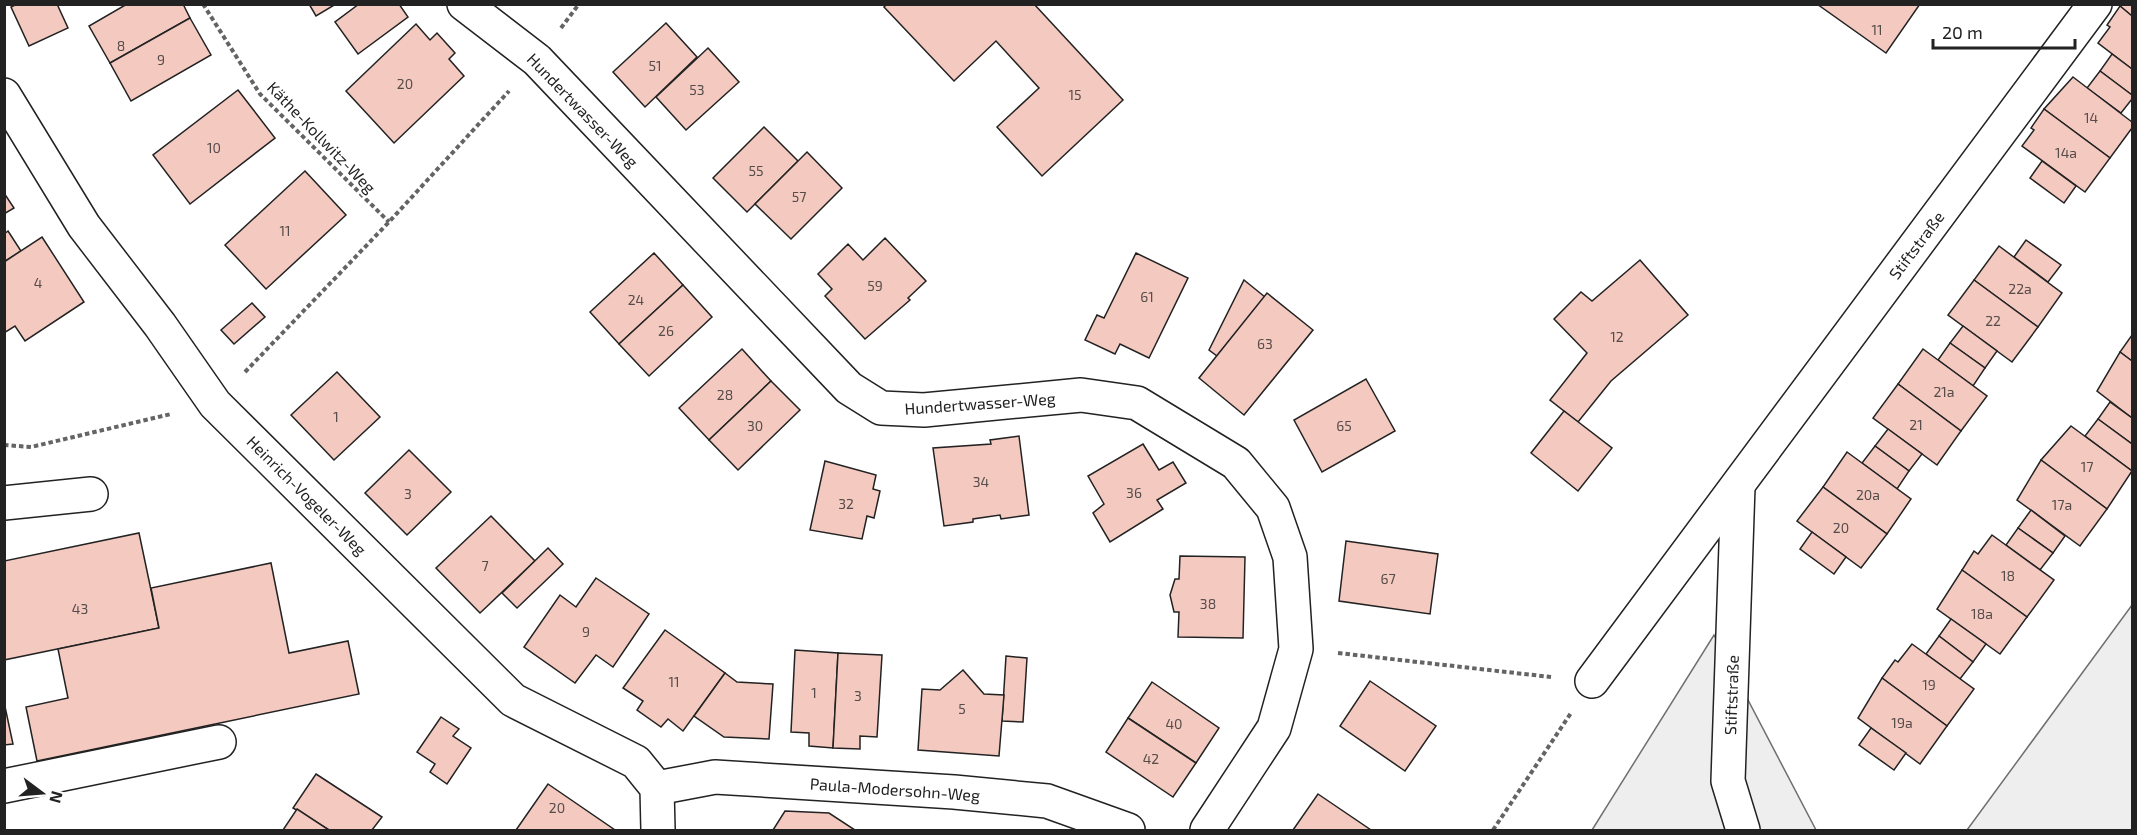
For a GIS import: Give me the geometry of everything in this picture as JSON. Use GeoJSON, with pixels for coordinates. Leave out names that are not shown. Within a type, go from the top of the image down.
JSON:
{"type":"FeatureCollection","features":[{"type":"Feature","properties":{"kind":"street","name":"Hundertwasser-Weg"},"geometry":{"type":"LineString","coordinates":[[464,4],[537,60],[849,388],[881,408],[924,410],[1081,395],[1137,403],[1236,463],[1273,508],[1290,557],[1296,649],[1274,728],[1207,831]]}},
{"type":"Feature","properties":{"kind":"street","name":"Stiftstraße"},"geometry":{"type":"LineString","coordinates":[[1592,681],[2095,4]]}},
{"type":"Feature","properties":{"kind":"street","name":"Heinrich-Vogeler-Weg"},"geometry":{"type":"LineString","coordinates":[[4,95],[84,226],[160,325],[215,404],[513,700],[636,762],[657,788]]}},
{"type":"Feature","properties":{"kind":"street","name":"Stiftstraße"},"geometry":{"type":"LineString","coordinates":[[1737,486],[1728,781],[1743,831]]}},
{"type":"Feature","properties":{"kind":"street"},"geometry":{"type":"LineString","coordinates":[[4,503],[91,494]]}},
{"type":"Feature","properties":{"kind":"street"},"geometry":{"type":"LineString","coordinates":[[4,786],[219,742]]}},
{"type":"Feature","properties":{"kind":"street","name":"Paula-Modersohn-Weg"},"geometry":{"type":"LineString","coordinates":[[657,788],[715,777],[954,792],[1047,801],[1128,831]]}},
{"type":"Feature","properties":{"kind":"street"},"geometry":{"type":"LineString","coordinates":[[657,788],[658,831]]}},
{"type":"Feature","properties":{"kind":"path","name":"Käthe-Kollwitz-Weg"},"geometry":{"type":"LineString","coordinates":[[203,4],[260,94],[389,222]]}},
{"type":"Feature","properties":{"kind":"path"},"geometry":{"type":"LineString","coordinates":[[4,445],[31,447],[215,404],[389,222],[537,60]]}},
{"type":"Feature","properties":{"kind":"path"},"geometry":{"type":"LineString","coordinates":[[1296,649],[1592,681],[1493,831]]}},
{"type":"Feature","properties":{"kind":"shaded area"},"geometry":{"type":"Polygon","coordinates":[[[2132,605],[2132,830],[1967,830],[2132,605]]]}},
{"type":"Feature","properties":{"kind":"shaded area"},"geometry":{"type":"Polygon","coordinates":[[[1714,635],[1816,830],[1592,830],[1714,635]]]}},
{"type":"Feature","properties":{"kind":"building"},"geometry":{"type":"Polygon","coordinates":[[[17,4],[57,4],[68,28],[29,46],[11,7],[17,4]]]}},
{"type":"Feature","properties":{"kind":"building"},"geometry":{"type":"Polygon","coordinates":[[[127,4],[183,4],[190,18],[110,63],[89,26],[127,4]]]}},
{"type":"Feature","properties":{"kind":"building"},"geometry":{"type":"Polygon","coordinates":[[[309,4],[336,4],[316,16],[309,4]]]}},
{"type":"Feature","properties":{"kind":"building"},"geometry":{"type":"Polygon","coordinates":[[[359,4],[399,4],[408,17],[358,54],[335,22],[359,4]]]}},
{"type":"Feature","properties":{"kind":"building"},"geometry":{"type":"Polygon","coordinates":[[[887,4],[1034,4],[1123,100],[1042,176],[997,127],[1039,88],[996,41],[954,81],[884,7],[887,4]]]}},
{"type":"Feature","properties":{"kind":"building"},"geometry":{"type":"Polygon","coordinates":[[[1817,4],[1920,4],[1886,53],[1817,4]]]}},
{"type":"Feature","properties":{"kind":"building"},"geometry":{"type":"Polygon","coordinates":[[[2121,4],[2132,4],[2132,16],[2120,6],[2121,4]]]}},
{"type":"Feature","properties":{"kind":"building"},"geometry":{"type":"Polygon","coordinates":[[[2120,6],[2132,16],[2132,69],[2098,43],[2110,27],[2107,25],[2120,6]]]}},
{"type":"Feature","properties":{"kind":"building"},"geometry":{"type":"Polygon","coordinates":[[[190,18],[211,55],[131,101],[110,63],[190,18]]]}},
{"type":"Feature","properties":{"kind":"building"},"geometry":{"type":"Polygon","coordinates":[[[666,23],[697,57],[645,107],[613,72],[666,23]]]}},
{"type":"Feature","properties":{"kind":"building"},"geometry":{"type":"Polygon","coordinates":[[[416,24],[430,40],[437,33],[455,53],[449,59],[464,76],[394,143],[346,91],[416,24]]]}},
{"type":"Feature","properties":{"kind":"building"},"geometry":{"type":"Polygon","coordinates":[[[708,48],[739,82],[686,130],[656,97],[708,48]]]}},
{"type":"Feature","properties":{"kind":"building"},"geometry":{"type":"Polygon","coordinates":[[[2112,54],[2132,69],[2132,95],[2100,71],[2112,54]]]}},
{"type":"Feature","properties":{"kind":"building"},"geometry":{"type":"Polygon","coordinates":[[[2100,71],[2132,95],[2132,99],[2121,113],[2087,88],[2100,71]]]}},
{"type":"Feature","properties":{"kind":"building"},"geometry":{"type":"Polygon","coordinates":[[[2073,77],[2132,122],[2132,128],[2110,158],[2044,109],[2073,77]]]}},
{"type":"Feature","properties":{"kind":"building"},"geometry":{"type":"Polygon","coordinates":[[[238,90],[275,138],[190,204],[153,155],[238,90]]]}},
{"type":"Feature","properties":{"kind":"building"},"geometry":{"type":"Polygon","coordinates":[[[2044,109],[2110,158],[2085,192],[2022,146],[2034,130],[2031,128],[2044,109]]]}},
{"type":"Feature","properties":{"kind":"building"},"geometry":{"type":"Polygon","coordinates":[[[764,127],[798,161],[747,212],[713,178],[764,127]]]}},
{"type":"Feature","properties":{"kind":"building"},"geometry":{"type":"Polygon","coordinates":[[[807,152],[842,188],[791,239],[755,204],[807,152]]]}},
{"type":"Feature","properties":{"kind":"building"},"geometry":{"type":"Polygon","coordinates":[[[2042,161],[2076,186],[2064,203],[2030,178],[2042,161]]]}},
{"type":"Feature","properties":{"kind":"building"},"geometry":{"type":"Polygon","coordinates":[[[305,171],[346,215],[266,289],[225,245],[305,171]]]}},
{"type":"Feature","properties":{"kind":"building"},"geometry":{"type":"Polygon","coordinates":[[[4,193],[14,208],[4,214],[4,193]]]}},
{"type":"Feature","properties":{"kind":"building"},"geometry":{"type":"Polygon","coordinates":[[[8,231],[21,251],[4,262],[4,234],[8,231]]]}},
{"type":"Feature","properties":{"kind":"building"},"geometry":{"type":"Polygon","coordinates":[[[42,237],[84,302],[25,341],[15,326],[4,333],[4,262],[42,237]]]}},
{"type":"Feature","properties":{"kind":"building"},"geometry":{"type":"Polygon","coordinates":[[[885,238],[926,281],[908,298],[910,300],[865,339],[825,296],[832,289],[818,274],[848,244],[863,260],[885,238]]]}},
{"type":"Feature","properties":{"kind":"building"},"geometry":{"type":"Polygon","coordinates":[[[2026,240],[2061,265],[2048,282],[2014,257],[2026,240]]]}},
{"type":"Feature","properties":{"kind":"building"},"geometry":{"type":"Polygon","coordinates":[[[1999,246],[2062,293],[2038,327],[1974,280],[1999,246]]]}},
{"type":"Feature","properties":{"kind":"building"},"geometry":{"type":"Polygon","coordinates":[[[654,253],[683,285],[619,344],[590,312],[654,253]]]}},
{"type":"Feature","properties":{"kind":"building"},"geometry":{"type":"Polygon","coordinates":[[[1136,253],[1188,278],[1149,358],[1120,344],[1115,354],[1085,340],[1097,315],[1104,318],[1136,253]]]}},
{"type":"Feature","properties":{"kind":"building"},"geometry":{"type":"Polygon","coordinates":[[[1640,260],[1688,315],[1611,381],[1578,422],[1550,400],[1587,353],[1554,319],[1581,292],[1592,301],[1640,260]]]}},
{"type":"Feature","properties":{"kind":"building"},"geometry":{"type":"Polygon","coordinates":[[[1244,280],[1265,297],[1217,356],[1209,350],[1244,280]]]}},
{"type":"Feature","properties":{"kind":"building"},"geometry":{"type":"Polygon","coordinates":[[[1974,280],[2038,327],[2012,362],[1948,315],[1974,280]]]}},
{"type":"Feature","properties":{"kind":"building"},"geometry":{"type":"Polygon","coordinates":[[[683,285],[712,317],[649,376],[619,344],[683,285]]]}},
{"type":"Feature","properties":{"kind":"building"},"geometry":{"type":"Polygon","coordinates":[[[1267,293],[1313,330],[1244,415],[1199,378],[1267,293]]]}},
{"type":"Feature","properties":{"kind":"building"},"geometry":{"type":"Polygon","coordinates":[[[252,303],[265,317],[234,344],[221,330],[252,303]]]}},
{"type":"Feature","properties":{"kind":"building"},"geometry":{"type":"Polygon","coordinates":[[[1963,326],[1997,351],[1985,368],[1950,343],[1963,326]]]}},
{"type":"Feature","properties":{"kind":"building"},"geometry":{"type":"Polygon","coordinates":[[[2132,335],[2132,361],[2120,352],[2132,335]]]}},
{"type":"Feature","properties":{"kind":"building"},"geometry":{"type":"Polygon","coordinates":[[[1950,343],[1985,368],[1973,386],[1938,360],[1950,343]]]}},
{"type":"Feature","properties":{"kind":"building"},"geometry":{"type":"Polygon","coordinates":[[[742,349],[771,381],[709,440],[679,408],[742,349]]]}},
{"type":"Feature","properties":{"kind":"building"},"geometry":{"type":"Polygon","coordinates":[[[1923,349],[1987,396],[1961,431],[1898,384],[1923,349]]]}},
{"type":"Feature","properties":{"kind":"building"},"geometry":{"type":"Polygon","coordinates":[[[2120,352],[2132,361],[2132,418],[2097,391],[2120,352]]]}},
{"type":"Feature","properties":{"kind":"building"},"geometry":{"type":"Polygon","coordinates":[[[337,372],[380,417],[334,460],[291,415],[337,372]]]}},
{"type":"Feature","properties":{"kind":"building"},"geometry":{"type":"Polygon","coordinates":[[[1366,379],[1395,431],[1322,472],[1294,420],[1366,379]]]}},
{"type":"Feature","properties":{"kind":"building"},"geometry":{"type":"Polygon","coordinates":[[[771,381],[800,410],[738,470],[709,440],[771,381]]]}},
{"type":"Feature","properties":{"kind":"building"},"geometry":{"type":"Polygon","coordinates":[[[1898,384],[1961,431],[1937,465],[1873,418],[1898,384]]]}},
{"type":"Feature","properties":{"kind":"building"},"geometry":{"type":"Polygon","coordinates":[[[2110,402],[2132,418],[2132,444],[2098,419],[2110,402]]]}},
{"type":"Feature","properties":{"kind":"building"},"geometry":{"type":"Polygon","coordinates":[[[1564,411],[1612,448],[1578,491],[1531,453],[1564,411]]]}},
{"type":"Feature","properties":{"kind":"building"},"geometry":{"type":"Polygon","coordinates":[[[2098,419],[2132,444],[2132,471],[2085,436],[2098,419]]]}},
{"type":"Feature","properties":{"kind":"building"},"geometry":{"type":"Polygon","coordinates":[[[2071,426],[2132,471],[2107,509],[2041,460],[2071,426]]]}},
{"type":"Feature","properties":{"kind":"building"},"geometry":{"type":"Polygon","coordinates":[[[1888,429],[1922,454],[1909,471],[1875,446],[1888,429]]]}},
{"type":"Feature","properties":{"kind":"building"},"geometry":{"type":"Polygon","coordinates":[[[1019,436],[1029,515],[1001,519],[1000,515],[944,526],[933,448],[991,444],[990,440],[1019,436]]]}},
{"type":"Feature","properties":{"kind":"building"},"geometry":{"type":"Polygon","coordinates":[[[1143,444],[1159,470],[1173,462],[1186,483],[1157,500],[1163,509],[1110,542],[1093,513],[1104,504],[1088,476],[1143,444]]]}},
{"type":"Feature","properties":{"kind":"building"},"geometry":{"type":"Polygon","coordinates":[[[1875,446],[1909,471],[1897,489],[1862,463],[1875,446]]]}},
{"type":"Feature","properties":{"kind":"building"},"geometry":{"type":"Polygon","coordinates":[[[409,450],[451,492],[407,535],[365,493],[409,450]]]}},
{"type":"Feature","properties":{"kind":"building"},"geometry":{"type":"Polygon","coordinates":[[[1847,452],[1911,499],[1887,534],[1823,487],[1847,452]]]}},
{"type":"Feature","properties":{"kind":"building"},"geometry":{"type":"Polygon","coordinates":[[[2041,460],[2107,509],[2080,546],[2017,500],[2041,460]]]}},
{"type":"Feature","properties":{"kind":"building"},"geometry":{"type":"Polygon","coordinates":[[[825,461],[876,475],[873,489],[880,491],[874,518],[867,516],[862,539],[810,530],[825,461]]]}},
{"type":"Feature","properties":{"kind":"building"},"geometry":{"type":"Polygon","coordinates":[[[1823,487],[1887,534],[1861,568],[1797,521],[1823,487]]]}},
{"type":"Feature","properties":{"kind":"building"},"geometry":{"type":"Polygon","coordinates":[[[2031,510],[2065,536],[2053,553],[2018,528],[2031,510]]]}},
{"type":"Feature","properties":{"kind":"building"},"geometry":{"type":"Polygon","coordinates":[[[491,516],[535,561],[480,613],[436,568],[491,516]]]}},
{"type":"Feature","properties":{"kind":"building"},"geometry":{"type":"Polygon","coordinates":[[[2018,528],[2053,553],[2040,570],[2006,545],[2018,528]]]}},
{"type":"Feature","properties":{"kind":"building"},"geometry":{"type":"Polygon","coordinates":[[[1812,532],[1846,557],[1834,574],[1800,549],[1812,532]]]}},
{"type":"Feature","properties":{"kind":"building"},"geometry":{"type":"Polygon","coordinates":[[[139,533],[159,628],[4,660],[4,561],[139,533]]]}},
{"type":"Feature","properties":{"kind":"building"},"geometry":{"type":"Polygon","coordinates":[[[1992,535],[2054,580],[2027,617],[1962,570],[1974,551],[1978,554],[1992,535]]]}},
{"type":"Feature","properties":{"kind":"building"},"geometry":{"type":"Polygon","coordinates":[[[1346,541],[1438,554],[1430,614],[1339,601],[1346,541]]]}},
{"type":"Feature","properties":{"kind":"building"},"geometry":{"type":"Polygon","coordinates":[[[548,548],[563,564],[517,608],[502,593],[548,548]]]}},
{"type":"Feature","properties":{"kind":"building"},"geometry":{"type":"Polygon","coordinates":[[[1180,556],[1245,557],[1243,638],[1178,637],[1179,612],[1174,612],[1170,595],[1175,579],[1179,579],[1180,556]]]}},
{"type":"Feature","properties":{"kind":"building"},"geometry":{"type":"Polygon","coordinates":[[[271,563],[289,653],[348,641],[359,694],[37,761],[26,707],[68,698],[58,649],[159,628],[151,588],[271,563]]]}},
{"type":"Feature","properties":{"kind":"building"},"geometry":{"type":"Polygon","coordinates":[[[1962,570],[2027,617],[2000,654],[1937,609],[1962,570]]]}},
{"type":"Feature","properties":{"kind":"building"},"geometry":{"type":"Polygon","coordinates":[[[596,578],[649,614],[613,667],[596,655],[575,683],[524,647],[560,595],[576,607],[596,578]]]}},
{"type":"Feature","properties":{"kind":"building"},"geometry":{"type":"Polygon","coordinates":[[[1951,619],[1986,644],[1973,662],[1939,636],[1951,619]]]}},
{"type":"Feature","properties":{"kind":"building"},"geometry":{"type":"Polygon","coordinates":[[[665,630],[725,673],[683,731],[668,719],[661,727],[637,710],[643,701],[623,688],[665,630]]]}},
{"type":"Feature","properties":{"kind":"building"},"geometry":{"type":"Polygon","coordinates":[[[1939,636],[1973,662],[1960,679],[1926,654],[1939,636]]]}},
{"type":"Feature","properties":{"kind":"building"},"geometry":{"type":"Polygon","coordinates":[[[1912,644],[1974,689],[1947,726],[1882,678],[1895,660],[1898,662],[1912,644]]]}},
{"type":"Feature","properties":{"kind":"building"},"geometry":{"type":"Polygon","coordinates":[[[795,650],[838,653],[833,748],[809,746],[809,733],[791,732],[795,650]]]}},
{"type":"Feature","properties":{"kind":"building"},"geometry":{"type":"Polygon","coordinates":[[[838,653],[882,655],[877,737],[860,736],[860,749],[833,748],[838,653]]]}},
{"type":"Feature","properties":{"kind":"building"},"geometry":{"type":"Polygon","coordinates":[[[1006,656],[1027,658],[1023,722],[1002,721],[1006,656]]]}},
{"type":"Feature","properties":{"kind":"building"},"geometry":{"type":"Polygon","coordinates":[[[963,670],[984,694],[1004,695],[999,756],[918,750],[922,689],[940,690],[963,670]]]}},
{"type":"Feature","properties":{"kind":"building"},"geometry":{"type":"Polygon","coordinates":[[[725,673],[737,682],[773,684],[769,739],[724,737],[694,716],[725,673]]]}},
{"type":"Feature","properties":{"kind":"building"},"geometry":{"type":"Polygon","coordinates":[[[1882,678],[1947,726],[1920,764],[1858,718],[1882,678]]]}},
{"type":"Feature","properties":{"kind":"building"},"geometry":{"type":"Polygon","coordinates":[[[1370,681],[1436,726],[1405,771],[1340,726],[1370,681]]]}},
{"type":"Feature","properties":{"kind":"building"},"geometry":{"type":"Polygon","coordinates":[[[1152,682],[1219,728],[1196,763],[1128,718],[1152,682]]]}},
{"type":"Feature","properties":{"kind":"building"},"geometry":{"type":"Polygon","coordinates":[[[4,702],[13,744],[4,745],[4,702]]]}},
{"type":"Feature","properties":{"kind":"building"},"geometry":{"type":"Polygon","coordinates":[[[441,717],[459,729],[453,736],[471,748],[447,784],[430,772],[435,764],[417,752],[441,717]]]}},
{"type":"Feature","properties":{"kind":"building"},"geometry":{"type":"Polygon","coordinates":[[[1128,718],[1196,763],[1173,797],[1106,752],[1128,718]]]}},
{"type":"Feature","properties":{"kind":"building"},"geometry":{"type":"Polygon","coordinates":[[[1871,728],[1906,753],[1894,770],[1859,745],[1871,728]]]}},
{"type":"Feature","properties":{"kind":"building"},"geometry":{"type":"Polygon","coordinates":[[[316,774],[382,817],[372,830],[329,830],[293,808],[316,774]]]}},
{"type":"Feature","properties":{"kind":"building"},"geometry":{"type":"Polygon","coordinates":[[[548,784],[615,830],[516,830],[548,784]]]}},
{"type":"Feature","properties":{"kind":"building"},"geometry":{"type":"Polygon","coordinates":[[[1318,794],[1371,830],[1293,830],[1318,794]]]}},
{"type":"Feature","properties":{"kind":"building"},"geometry":{"type":"Polygon","coordinates":[[[297,809],[329,830],[283,830],[297,809]]]}},
{"type":"Feature","properties":{"kind":"building"},"geometry":{"type":"Polygon","coordinates":[[[785,811],[829,813],[855,830],[773,830],[785,811]]]}}]}
